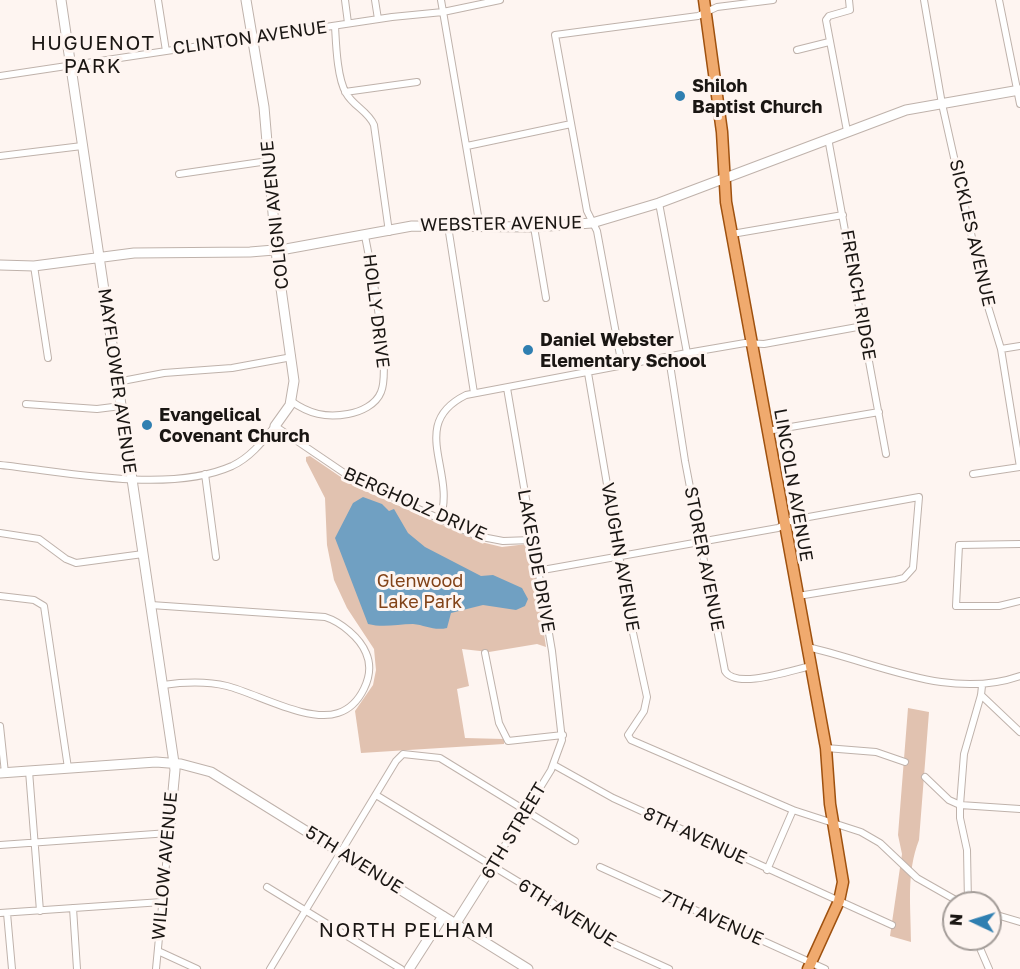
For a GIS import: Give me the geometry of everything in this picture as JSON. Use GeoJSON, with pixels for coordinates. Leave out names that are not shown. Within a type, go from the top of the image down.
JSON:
{"type":"FeatureCollection","features":[{"type":"Feature","properties":{"kind":"main road","name":"LINCOLN AVENUE"},"geometry":{"type":"LineString","coordinates":[[705,6],[726,176],[724,188],[750,342],[826,748],[833,823],[843,882],[839,901],[810,966]]}},
{"type":"Feature","properties":{"kind":"street","name":"MAYFLOWER AVENUE"},"geometry":{"type":"LineString","coordinates":[[61,0],[174,762]]}},
{"type":"Feature","properties":{"kind":"street"},"geometry":{"type":"LineString","coordinates":[[158,0],[166,51]]}},
{"type":"Feature","properties":{"kind":"street","name":"COLIGNI AVENUE"},"geometry":{"type":"LineString","coordinates":[[246,0],[264,107],[276,250],[294,381],[291,401],[275,426]]}},
{"type":"Feature","properties":{"kind":"street"},"geometry":{"type":"LineString","coordinates":[[345,0],[348,24]]}},
{"type":"Feature","properties":{"kind":"street"},"geometry":{"type":"LineString","coordinates":[[375,0],[378,19]]}},
{"type":"Feature","properties":{"kind":"street"},"geometry":{"type":"LineString","coordinates":[[441,0],[480,227]]}},
{"type":"Feature","properties":{"kind":"street","name":"CLINTON AVENUE"},"geometry":{"type":"LineString","coordinates":[[0,76],[378,19],[443,12],[500,0]]}},
{"type":"Feature","properties":{"kind":"street"},"geometry":{"type":"LineString","coordinates":[[622,366],[597,231],[587,211],[555,34],[698,16],[705,6],[717,7],[773,0]]}},
{"type":"Feature","properties":{"kind":"street"},"geometry":{"type":"LineString","coordinates":[[847,131],[826,20],[829,16],[850,10],[849,0]]}},
{"type":"Feature","properties":{"kind":"street","name":"SICKLES AVENUE"},"geometry":{"type":"LineString","coordinates":[[924,0],[942,104],[986,300],[1000,349],[1020,467]]}},
{"type":"Feature","properties":{"kind":"street"},"geometry":{"type":"LineString","coordinates":[[999,0],[1020,104]]}},
{"type":"Feature","properties":{"kind":"street"},"geometry":{"type":"LineString","coordinates":[[335,26],[345,92],[367,112],[374,125],[389,232]]}},
{"type":"Feature","properties":{"kind":"street"},"geometry":{"type":"LineString","coordinates":[[796,50],[829,42]]}},
{"type":"Feature","properties":{"kind":"street"},"geometry":{"type":"LineString","coordinates":[[345,92],[417,82]]}},
{"type":"Feature","properties":{"kind":"street","name":"WEBSTER AVENUE"},"geometry":{"type":"LineString","coordinates":[[0,265],[34,266],[99,256],[276,250],[389,232],[412,226],[534,227],[592,223],[659,203],[906,110],[1018,90]]}},
{"type":"Feature","properties":{"kind":"street"},"geometry":{"type":"LineString","coordinates":[[467,146],[571,124]]}},
{"type":"Feature","properties":{"kind":"street","name":"FRENCH RIDGE"},"geometry":{"type":"LineString","coordinates":[[828,138],[886,454]]}},
{"type":"Feature","properties":{"kind":"street"},"geometry":{"type":"LineString","coordinates":[[0,156],[82,146]]}},
{"type":"Feature","properties":{"kind":"street"},"geometry":{"type":"LineString","coordinates":[[180,174],[268,161]]}},
{"type":"Feature","properties":{"kind":"street"},"geometry":{"type":"LineString","coordinates":[[659,203],[687,353]]}},
{"type":"Feature","properties":{"kind":"street"},"geometry":{"type":"LineString","coordinates":[[732,234],[843,215]]}},
{"type":"Feature","properties":{"kind":"street"},"geometry":{"type":"LineString","coordinates":[[448,226],[474,393]]}},
{"type":"Feature","properties":{"kind":"street"},"geometry":{"type":"LineString","coordinates":[[534,227],[546,298]]}},
{"type":"Feature","properties":{"kind":"street","name":"HOLLY DRIVE"},"geometry":{"type":"LineString","coordinates":[[291,401],[315,414],[339,415],[363,410],[381,393],[384,382],[383,355],[366,236]]}},
{"type":"Feature","properties":{"kind":"street"},"geometry":{"type":"LineString","coordinates":[[34,266],[48,358]]}},
{"type":"Feature","properties":{"kind":"street"},"geometry":{"type":"LineString","coordinates":[[440,519],[446,500],[435,432],[442,412],[451,402],[474,393],[687,353],[750,342],[764,344],[863,326]]}},
{"type":"Feature","properties":{"kind":"street"},"geometry":{"type":"LineString","coordinates":[[1000,349],[1020,346]]}},
{"type":"Feature","properties":{"kind":"street"},"geometry":{"type":"LineString","coordinates":[[117,382],[164,373],[232,368],[292,357]]}},
{"type":"Feature","properties":{"kind":"street","name":"STORER AVENUE"},"geometry":{"type":"LineString","coordinates":[[669,358],[685,461],[702,540],[721,656],[727,675],[744,680],[811,666]]}},
{"type":"Feature","properties":{"kind":"street","name":"VAUGHN AVENUE"},"geometry":{"type":"LineString","coordinates":[[588,373],[619,557],[647,696],[644,711],[628,735],[631,740],[793,810]]}},
{"type":"Feature","properties":{"kind":"street","name":"LAKESIDE DRIVE"},"geometry":{"type":"LineString","coordinates":[[507,388],[531,540],[552,651],[562,735]]}},
{"type":"Feature","properties":{"kind":"street"},"geometry":{"type":"LineString","coordinates":[[26,404],[97,410],[121,406]]}},
{"type":"Feature","properties":{"kind":"street"},"geometry":{"type":"LineString","coordinates":[[767,431],[879,412]]}},
{"type":"Feature","properties":{"kind":"street"},"geometry":{"type":"LineString","coordinates":[[0,465],[132,479],[182,479],[205,474],[240,461],[259,446],[275,426]]}},
{"type":"Feature","properties":{"kind":"street","name":"BERGHOLZ DRIVE"},"geometry":{"type":"LineString","coordinates":[[275,426],[353,479],[440,519],[487,538],[531,540]]}},
{"type":"Feature","properties":{"kind":"street"},"geometry":{"type":"LineString","coordinates":[[974,474],[1020,467]]}},
{"type":"Feature","properties":{"kind":"street"},"geometry":{"type":"LineString","coordinates":[[205,474],[216,557]]}},
{"type":"Feature","properties":{"kind":"street"},"geometry":{"type":"LineString","coordinates":[[537,571],[619,557],[784,525],[792,520],[919,497],[913,568],[904,578],[798,596]]}},
{"type":"Feature","properties":{"kind":"street"},"geometry":{"type":"LineString","coordinates":[[2,533],[39,539],[66,560],[76,563],[143,554]]}},
{"type":"Feature","properties":{"kind":"street"},"geometry":{"type":"LineString","coordinates":[[1020,544],[959,545],[956,606],[999,606],[1020,601]]}},
{"type":"Feature","properties":{"kind":"street"},"geometry":{"type":"LineString","coordinates":[[0,596],[34,600],[44,606],[68,768]]}},
{"type":"Feature","properties":{"kind":"street"},"geometry":{"type":"LineString","coordinates":[[151,605],[331,619],[356,639],[365,651],[368,661],[368,678],[361,695],[341,712],[316,715],[246,691],[209,683],[163,685]]}},
{"type":"Feature","properties":{"kind":"street"},"geometry":{"type":"LineString","coordinates":[[807,647],[933,680],[967,686],[982,686],[1020,676]]}},
{"type":"Feature","properties":{"kind":"street"},"geometry":{"type":"LineString","coordinates":[[486,653],[499,723],[508,741],[562,735]]}},
{"type":"Feature","properties":{"kind":"street"},"geometry":{"type":"LineString","coordinates":[[968,891],[967,850],[960,818],[960,805],[964,754],[982,686]]}},
{"type":"Feature","properties":{"kind":"street"},"geometry":{"type":"LineString","coordinates":[[981,695],[1020,732]]}},
{"type":"Feature","properties":{"kind":"street"},"geometry":{"type":"LineString","coordinates":[[0,726],[3,773],[174,762]]}},
{"type":"Feature","properties":{"kind":"street","name":"6TH STREET"},"geometry":{"type":"LineString","coordinates":[[456,923],[554,765],[562,735]]}},
{"type":"Feature","properties":{"kind":"street"},"geometry":{"type":"LineString","coordinates":[[826,748],[876,752],[905,762]]}},
{"type":"Feature","properties":{"kind":"street"},"geometry":{"type":"LineString","coordinates":[[270,969],[399,756],[403,754],[440,758],[575,841]]}},
{"type":"Feature","properties":{"kind":"street","name":"WILLOW AVENUE"},"geometry":{"type":"LineString","coordinates":[[156,969],[174,762]]}},
{"type":"Feature","properties":{"kind":"street","name":"5TH AVENUE"},"geometry":{"type":"LineString","coordinates":[[174,762],[220,776],[528,969]]}},
{"type":"Feature","properties":{"kind":"street","name":"8TH AVENUE"},"geometry":{"type":"LineString","coordinates":[[554,765],[613,798],[892,925]]}},
{"type":"Feature","properties":{"kind":"street"},"geometry":{"type":"LineString","coordinates":[[29,771],[40,911]]}},
{"type":"Feature","properties":{"kind":"street"},"geometry":{"type":"LineString","coordinates":[[925,777],[949,800],[960,805],[1020,809]]}},
{"type":"Feature","properties":{"kind":"street","name":"6TH AVENUE"},"geometry":{"type":"LineString","coordinates":[[376,795],[550,901],[602,938],[669,969]]}},
{"type":"Feature","properties":{"kind":"street"},"geometry":{"type":"LineString","coordinates":[[767,870],[793,810],[861,832],[880,843],[917,878],[942,892]]}},
{"type":"Feature","properties":{"kind":"street"},"geometry":{"type":"LineString","coordinates":[[0,845],[168,833]]}},
{"type":"Feature","properties":{"kind":"street","name":"7TH AVENUE"},"geometry":{"type":"LineString","coordinates":[[600,867],[810,966],[825,969]]}},
{"type":"Feature","properties":{"kind":"street"},"geometry":{"type":"LineString","coordinates":[[267,887],[401,969]]}},
{"type":"Feature","properties":{"kind":"street"},"geometry":{"type":"LineString","coordinates":[[12,969],[3,913],[162,902]]}},
{"type":"Feature","properties":{"kind":"street"},"geometry":{"type":"LineString","coordinates":[[73,908],[77,969]]}},
{"type":"Feature","properties":{"kind":"street"},"geometry":{"type":"LineString","coordinates":[[409,969],[443,916]]}},
{"type":"Feature","properties":{"kind":"street"},"geometry":{"type":"LineString","coordinates":[[1002,917],[1020,922]]}},
{"type":"Feature","properties":{"kind":"street"},"geometry":{"type":"LineString","coordinates":[[158,951],[197,969]]}},
{"type":"Feature","properties":{"kind":"street"},"geometry":{"type":"LineString","coordinates":[[981,951],[988,969]]}},
{"type":"Feature","properties":{"kind":"green space","name":"Glenwood Lake Park"},"geometry":{"type":"Polygon","coordinates":[[[310,456],[354,486],[481,542],[502,547],[527,544],[531,547],[546,647],[537,644],[489,652],[462,649],[469,686],[457,689],[465,738],[504,739],[504,744],[361,753],[355,711],[373,685],[376,670],[374,649],[347,608],[334,580],[327,545],[325,498],[306,461],[306,457],[310,456]]]}},
{"type":"Feature","properties":{"kind":"green space"},"geometry":{"type":"Polygon","coordinates":[[[908,708],[929,712],[919,840],[912,865],[911,942],[890,936],[902,854],[898,835],[908,708]]]}},
{"type":"Feature","properties":{"kind":"water"},"geometry":{"type":"Polygon","coordinates":[[[363,497],[382,504],[389,511],[394,509],[408,533],[425,547],[481,576],[493,575],[522,588],[528,599],[525,606],[516,610],[483,605],[451,613],[447,628],[442,629],[413,624],[385,626],[368,624],[335,538],[353,503],[363,497]]]}},
{"type":"Feature","properties":{"kind":"place","name":"Shiloh Baptist Church"},"geometry":{"type":"Point","coordinates":[680,96]}},
{"type":"Feature","properties":{"kind":"place","name":"Daniel Webster Elementary School"},"geometry":{"type":"Point","coordinates":[528,350]}},
{"type":"Feature","properties":{"kind":"place","name":"Evangelical Covenant Church"},"geometry":{"type":"Point","coordinates":[147,425]}},
{"type":"Feature","properties":{"kind":"district","name":"HUGUENOT PARK"},"geometry":{"type":"Point","coordinates":[93,56]}},
{"type":"Feature","properties":{"kind":"district","name":"NORTH PELHAM"},"geometry":{"type":"Point","coordinates":[407,931]}}]}
